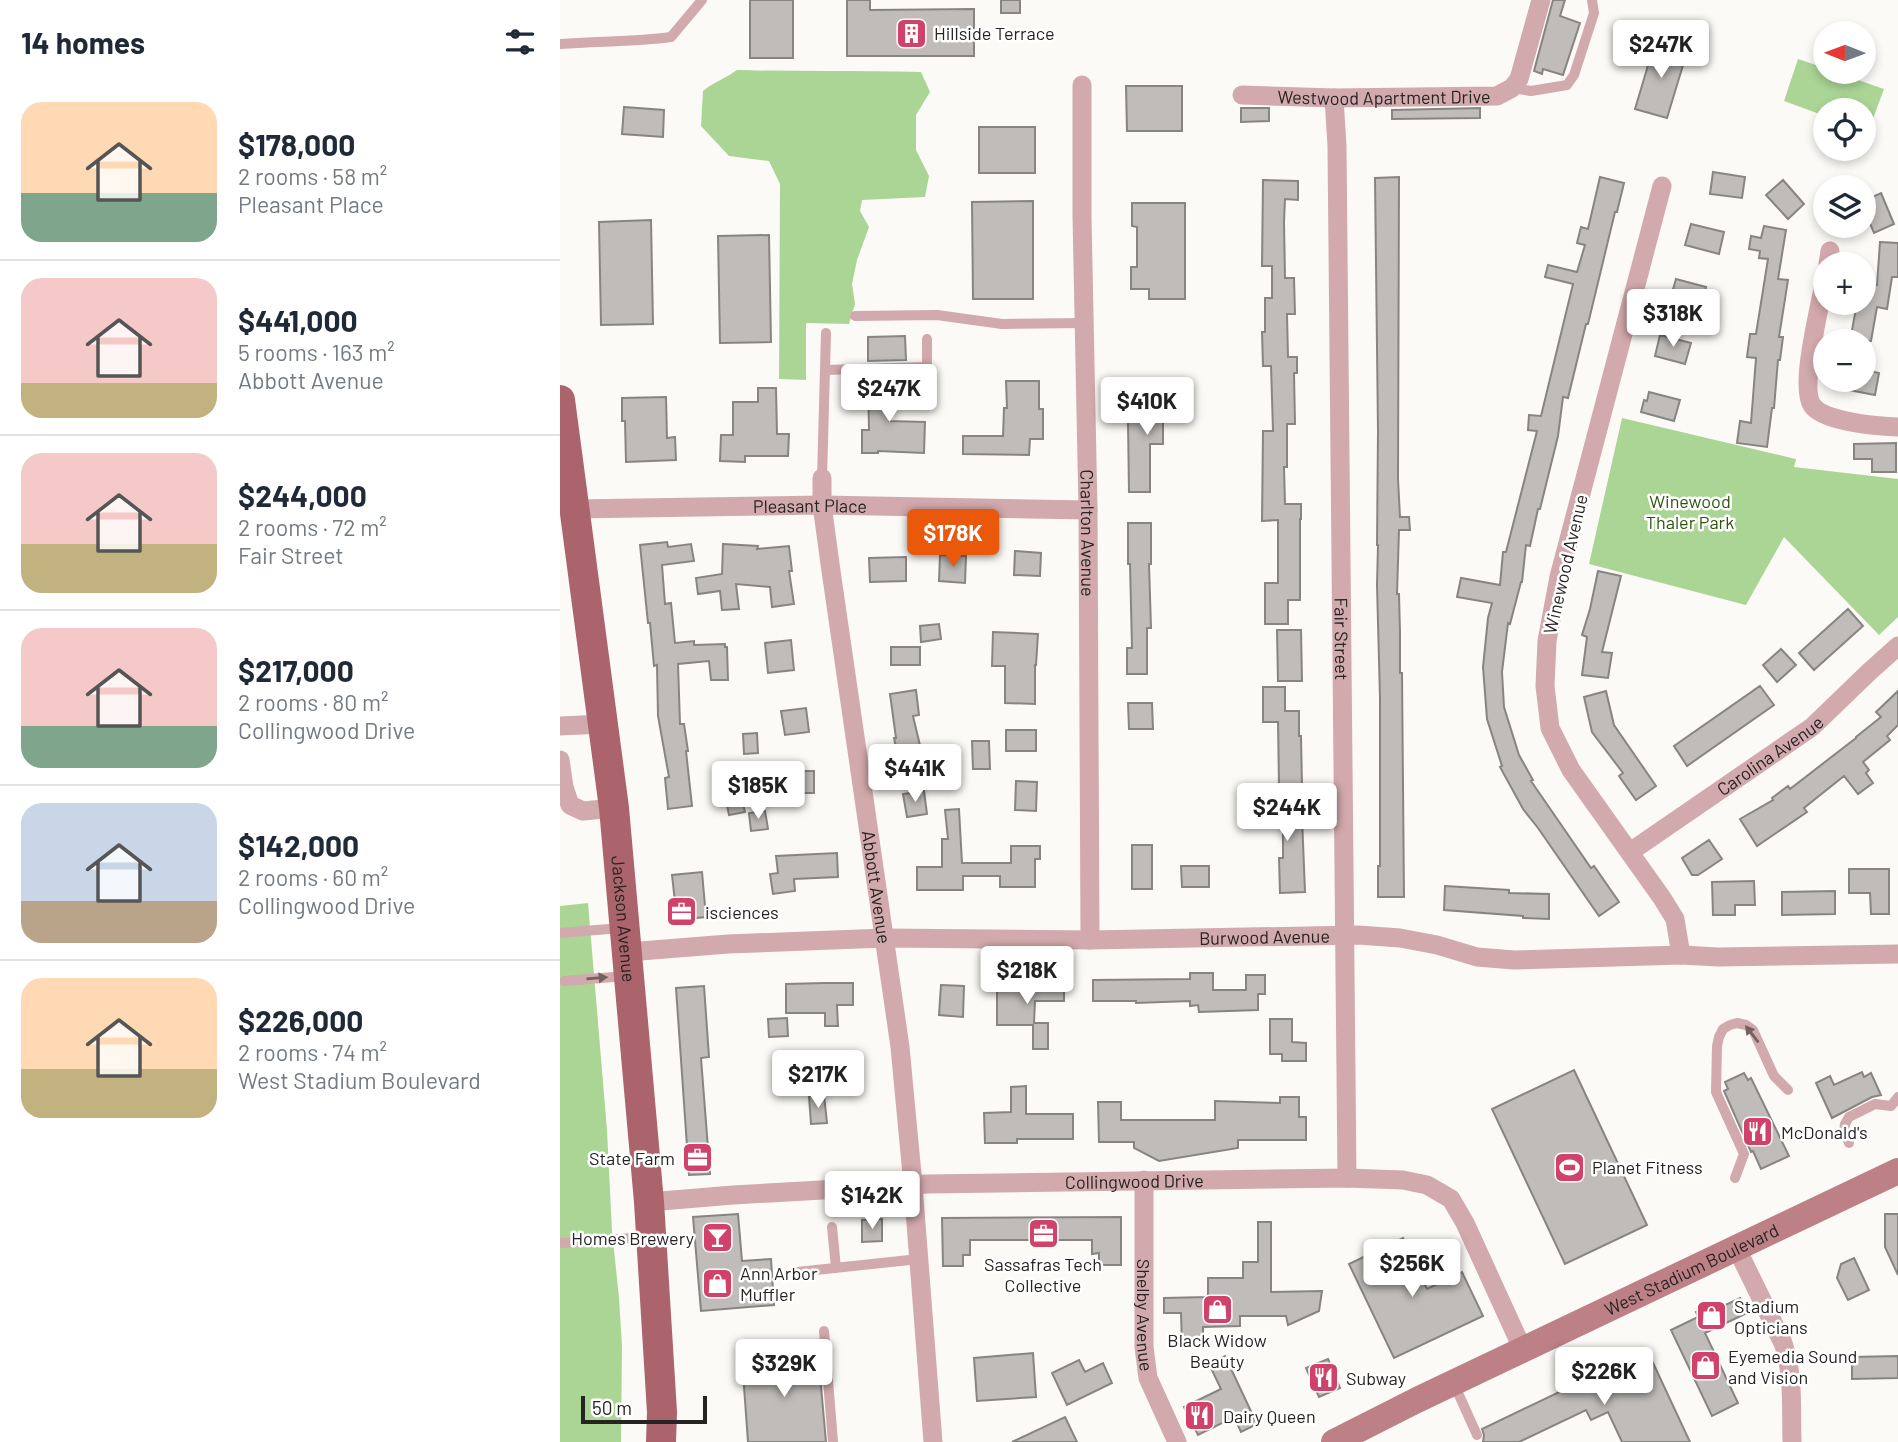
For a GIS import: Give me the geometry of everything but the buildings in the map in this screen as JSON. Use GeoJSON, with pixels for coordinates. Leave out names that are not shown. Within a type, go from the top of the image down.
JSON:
{"type":"FeatureCollection","features":[{"type":"Feature","properties":{"kind":"main road","name":"Jackson Avenue"},"geometry":{"type":"LineString","coordinates":[[560,400],[604,724],[628,952],[652,1237],[662,1412],[661,1442]]}},
{"type":"Feature","properties":{"kind":"main road","name":"West Stadium Boulevard"},"geometry":{"type":"LineString","coordinates":[[1334,1442],[1898,1171]]}},
{"type":"Feature","properties":{"kind":"street","name":"Westwood Apartment Drive"},"geometry":{"type":"LineString","coordinates":[[1242,95],[1334,98],[1497,96],[1512,88],[1519,79],[1541,0]]}},
{"type":"Feature","properties":{"kind":"street","name":"Charlton Avenue"},"geometry":{"type":"LineString","coordinates":[[1082,85],[1090,940]]}},
{"type":"Feature","properties":{"kind":"street","name":"Fair Street"},"geometry":{"type":"LineString","coordinates":[[1334,98],[1337,146],[1347,1178]]}},
{"type":"Feature","properties":{"kind":"street","name":"Winewood Avenue"},"geometry":{"type":"LineString","coordinates":[[1661,186],[1559,578],[1547,641],[1545,686],[1550,728],[1571,770],[1675,919],[1681,956]]}},
{"type":"Feature","properties":{"kind":"street"},"geometry":{"type":"LineString","coordinates":[[1818,315],[1808,370],[1807,394],[1812,407],[1832,417],[1869,426],[1898,427]]}},
{"type":"Feature","properties":{"kind":"street","name":"Abbott Avenue"},"geometry":{"type":"LineString","coordinates":[[822,478],[822,505],[900,1047],[914,1185],[933,1442]]}},
{"type":"Feature","properties":{"kind":"street","name":"Pleasant Place"},"geometry":{"type":"LineString","coordinates":[[574,509],[822,505],[1088,510]]}},
{"type":"Feature","properties":{"kind":"street","name":"Carolina Avenue"},"geometry":{"type":"LineString","coordinates":[[1629,852],[1812,727],[1898,646]]}},
{"type":"Feature","properties":{"kind":"street"},"geometry":{"type":"LineString","coordinates":[[560,726],[604,724]]}},
{"type":"Feature","properties":{"kind":"street"},"geometry":{"type":"LineString","coordinates":[[560,760],[570,805],[583,811],[614,808]]}},
{"type":"Feature","properties":{"kind":"street","name":"Burwood Avenue"},"geometry":{"type":"LineString","coordinates":[[628,952],[728,944],[885,938],[1090,940],[1344,935],[1400,938],[1477,957],[1514,960],[1898,954]]}},
{"type":"Feature","properties":{"kind":"street","name":"Collingwood Drive"},"geometry":{"type":"LineString","coordinates":[[649,1202],[914,1185],[1144,1180],[1403,1180],[1427,1185],[1451,1199],[1465,1223],[1523,1350]]}},
{"type":"Feature","properties":{"kind":"street","name":"Shelby Avenue"},"geometry":{"type":"LineString","coordinates":[[1144,1180],[1146,1365],[1153,1391],[1177,1442]]}},
{"type":"Feature","properties":{"kind":"street"},"geometry":{"type":"LineString","coordinates":[[1737,1249],[1789,1359],[1792,1442]]}},
{"type":"Feature","properties":{"kind":"lane"},"geometry":{"type":"LineString","coordinates":[[560,44],[671,37],[702,0]]}},
{"type":"Feature","properties":{"kind":"lane"},"geometry":{"type":"LineString","coordinates":[[1512,88],[1531,91],[1567,85],[1574,75],[1594,13],[1592,0]]}},
{"type":"Feature","properties":{"kind":"lane"},"geometry":{"type":"LineString","coordinates":[[855,316],[937,315],[1002,324],[1085,323]]}},
{"type":"Feature","properties":{"kind":"lane","name":"Abbott Avenue"},"geometry":{"type":"LineString","coordinates":[[822,478],[826,333]]}},
{"type":"Feature","properties":{"kind":"lane"},"geometry":{"type":"LineString","coordinates":[[825,370],[927,367],[927,340]]}},
{"type":"Feature","properties":{"kind":"lane"},"geometry":{"type":"LineString","coordinates":[[560,933],[628,952]]}},
{"type":"Feature","properties":{"kind":"lane"},"geometry":{"type":"LineString","coordinates":[[564,981],[628,952]]}},
{"type":"Feature","properties":{"kind":"lane"},"geometry":{"type":"LineString","coordinates":[[1735,1178],[1744,1154],[1716,1092],[1717,1046],[1723,1029],[1737,1023],[1753,1030],[1774,1076],[1788,1090]]}},
{"type":"Feature","properties":{"kind":"lane"},"geometry":{"type":"LineString","coordinates":[[1849,1143],[1844,1131],[1849,1117],[1875,1104],[1891,1106],[1898,1097]]}},
{"type":"Feature","properties":{"kind":"lane"},"geometry":{"type":"LineString","coordinates":[[832,1227],[836,1268]]}},
{"type":"Feature","properties":{"kind":"lane"},"geometry":{"type":"LineString","coordinates":[[560,1243],[652,1237]]}},
{"type":"Feature","properties":{"kind":"lane"},"geometry":{"type":"LineString","coordinates":[[797,1272],[919,1259]]}},
{"type":"Feature","properties":{"kind":"lane"},"geometry":{"type":"LineString","coordinates":[[824,1331],[833,1442]]}},
{"type":"Feature","properties":{"kind":"lane"},"geometry":{"type":"LineString","coordinates":[[1454,1383],[1478,1435]]}},
{"type":"Feature","properties":{"kind":"green space"},"geometry":{"type":"Polygon","coordinates":[[[1798,59],[1813,64],[1813,84],[1870,84],[1884,89],[1876,110],[1876,98],[1813,98],[1813,112],[1784,101],[1798,59]]]}},
{"type":"Feature","properties":{"kind":"green space"},"geometry":{"type":"Polygon","coordinates":[[[737,70],[921,72],[930,92],[916,115],[916,150],[929,176],[925,197],[862,200],[860,211],[869,227],[852,284],[855,304],[849,324],[806,323],[806,380],[779,379],[780,184],[769,161],[729,156],[701,126],[703,91],[737,70]]]}},
{"type":"Feature","properties":{"kind":"green space","name":"Winewood Thaler Park"},"geometry":{"type":"Polygon","coordinates":[[[1622,418],[1796,459],[1794,467],[1898,479],[1898,617],[1879,635],[1784,537],[1746,605],[1589,564],[1622,418]]]}},
{"type":"Feature","properties":{"kind":"green space"},"geometry":{"type":"Polygon","coordinates":[[[588,903],[622,1346],[621,1442],[560,1442],[560,906],[588,903]]]}},
{"type":"Feature","properties":{"kind":"place","name":"Hillside Terrace"},"geometry":{"type":"Point","coordinates":[911,33]}},
{"type":"Feature","properties":{"kind":"place","name":"isciences"},"geometry":{"type":"Point","coordinates":[682,912]}},
{"type":"Feature","properties":{"kind":"place","name":"McDonald's"},"geometry":{"type":"Point","coordinates":[1758,1132]}},
{"type":"Feature","properties":{"kind":"place","name":"State Farm"},"geometry":{"type":"Point","coordinates":[698,1158]}},
{"type":"Feature","properties":{"kind":"place","name":"Planet Fitness"},"geometry":{"type":"Point","coordinates":[1569,1167]}},
{"type":"Feature","properties":{"kind":"place","name":"Sassafras Tech Collective"},"geometry":{"type":"Point","coordinates":[1043,1233]}},
{"type":"Feature","properties":{"kind":"place","name":"Homes Brewery"},"geometry":{"type":"Point","coordinates":[717,1238]}},
{"type":"Feature","properties":{"kind":"place","name":"Ann Arbor Muffler"},"geometry":{"type":"Point","coordinates":[717,1283]}},
{"type":"Feature","properties":{"kind":"place","name":"Black Widow Beauty"},"geometry":{"type":"Point","coordinates":[1217,1310]}},
{"type":"Feature","properties":{"kind":"place","name":"Stadium Opticians"},"geometry":{"type":"Point","coordinates":[1711,1316]}},
{"type":"Feature","properties":{"kind":"place","name":"Eyemedia Sound and Vision"},"geometry":{"type":"Point","coordinates":[1705,1366]}},
{"type":"Feature","properties":{"kind":"place","name":"Subway"},"geometry":{"type":"Point","coordinates":[1323,1378]}},
{"type":"Feature","properties":{"kind":"place","name":"Dairy Queen"},"geometry":{"type":"Point","coordinates":[1200,1416]}}]}
